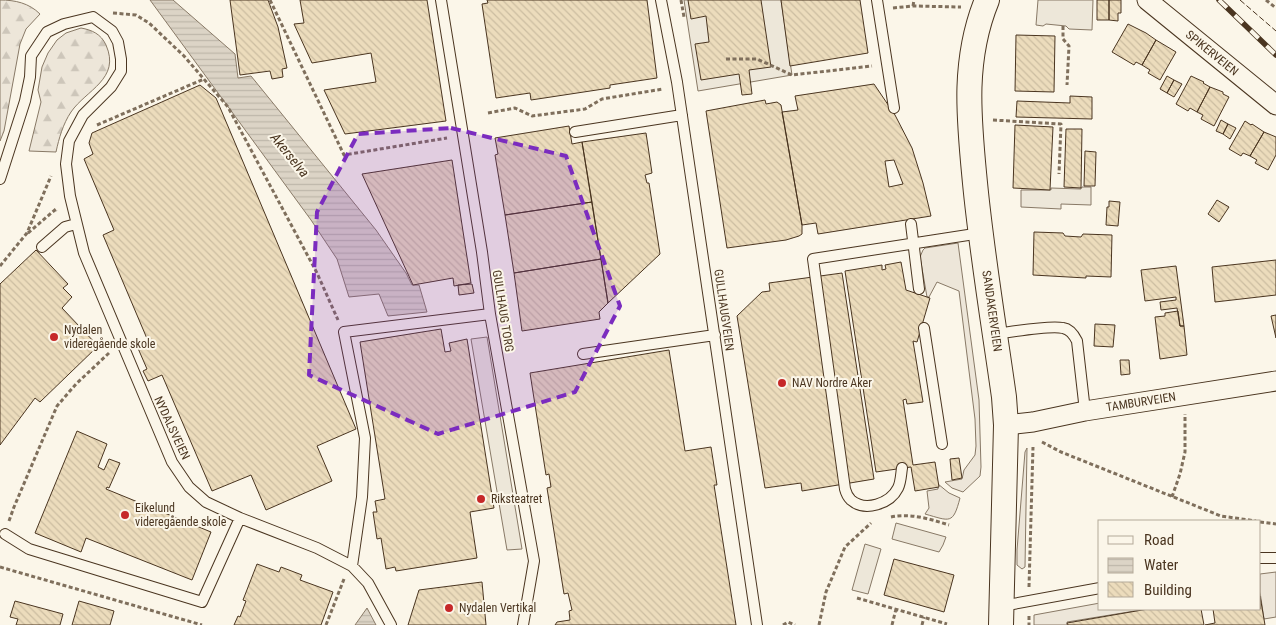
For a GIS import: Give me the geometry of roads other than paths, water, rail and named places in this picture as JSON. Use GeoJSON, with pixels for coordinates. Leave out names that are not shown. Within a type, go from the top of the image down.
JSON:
{"type":"FeatureCollection","features":[{"type":"Feature","properties":{"kind":"street","name":"SPIKERVEIEN"},"geometry":{"type":"LineString","coordinates":[[1147,0],[1276,105]]}},
{"type":"Feature","properties":{"kind":"street","name":"SANDAKERVEIEN"},"geometry":{"type":"LineString","coordinates":[[977,4],[968,91],[969,120],[980,233],[996,334],[1006,425],[1002,616]]}},
{"type":"Feature","properties":{"kind":"street","name":"TAMBURVEIEN"},"geometry":{"type":"LineString","coordinates":[[1006,425],[1276,381]]}},
{"type":"Feature","properties":{"kind":"lane","name":"GULLHAUG TORG"},"geometry":{"type":"LineString","coordinates":[[441,0],[490,314],[534,561],[523,625]]}},
{"type":"Feature","properties":{"kind":"lane","name":"GULLHAUGVEIEN"},"geometry":{"type":"LineString","coordinates":[[661,0],[682,115],[758,625]]}},
{"type":"Feature","properties":{"kind":"lane"},"geometry":{"type":"LineString","coordinates":[[877,0],[894,108]]}},
{"type":"Feature","properties":{"kind":"lane","name":"NYDALSVEIEN"},"geometry":{"type":"LineString","coordinates":[[0,179],[25,101],[30,77],[31,56],[47,32],[64,24],[94,17],[112,31],[118,42],[121,71],[111,87],[83,115],[69,141],[66,164],[70,196],[84,252],[172,462],[188,487],[206,502],[240,518],[318,548],[352,566],[368,583],[391,625]]}},
{"type":"Feature","properties":{"kind":"lane"},"geometry":{"type":"LineString","coordinates":[[575,132],[682,115]]}},
{"type":"Feature","properties":{"kind":"lane"},"geometry":{"type":"LineString","coordinates":[[42,247],[64,227],[76,224]]}},
{"type":"Feature","properties":{"kind":"lane"},"geometry":{"type":"LineString","coordinates":[[911,224],[919,290]]}},
{"type":"Feature","properties":{"kind":"lane"},"geometry":{"type":"LineString","coordinates":[[902,468],[899,486],[895,494],[884,502],[866,507],[849,499],[844,489],[828,362],[812,259],[980,233]]}},
{"type":"Feature","properties":{"kind":"lane"},"geometry":{"type":"LineString","coordinates":[[352,566],[362,497],[365,438],[344,332],[490,314]]}},
{"type":"Feature","properties":{"kind":"lane"},"geometry":{"type":"LineString","coordinates":[[996,334],[1057,327],[1069,330],[1074,335],[1076,341],[1085,411]]}},
{"type":"Feature","properties":{"kind":"lane"},"geometry":{"type":"LineString","coordinates":[[924,328],[942,444]]}},
{"type":"Feature","properties":{"kind":"lane"},"geometry":{"type":"LineString","coordinates":[[583,354],[715,335]]}},
{"type":"Feature","properties":{"kind":"lane"},"geometry":{"type":"LineString","coordinates":[[5,534],[29,549],[202,602],[240,518]]}},
{"type":"Feature","properties":{"kind":"lane"},"geometry":{"type":"LineString","coordinates":[[1261,558],[1276,558]]}},
{"type":"Feature","properties":{"kind":"lane"},"geometry":{"type":"LineString","coordinates":[[1002,616],[1029,601],[1098,588]]}},
{"type":"Feature","properties":{"kind":"water","name":"Akerselva"},"geometry":{"type":"Polygon","coordinates":[[[150,0],[173,0],[235,54],[238,78],[251,76],[376,230],[406,273],[412,285],[419,285],[427,312],[388,316],[379,294],[349,297],[337,259],[311,220],[150,0]]]}},
{"type":"Feature","properties":{"kind":"water"},"geometry":{"type":"Polygon","coordinates":[[[367,608],[376,625],[355,625],[367,608]]]}},
{"type":"Feature","properties":{"kind":"railway"},"geometry":{"type":"LineString","coordinates":[[1219,0],[1276,55]]}},
{"type":"Feature","properties":{"kind":"place","name":"Nydalen videregående skole"},"geometry":{"type":"Point","coordinates":[54,337]}},
{"type":"Feature","properties":{"kind":"place","name":"NAV Nordre Aker"},"geometry":{"type":"Point","coordinates":[782,383]}},
{"type":"Feature","properties":{"kind":"place","name":"Riksteatret"},"geometry":{"type":"Point","coordinates":[481,499]}},
{"type":"Feature","properties":{"kind":"place","name":"Eikelund videregående skole"},"geometry":{"type":"Point","coordinates":[125,515]}},
{"type":"Feature","properties":{"kind":"place","name":"Nydalen Vertikal"},"geometry":{"type":"Point","coordinates":[449,608]}}]}
